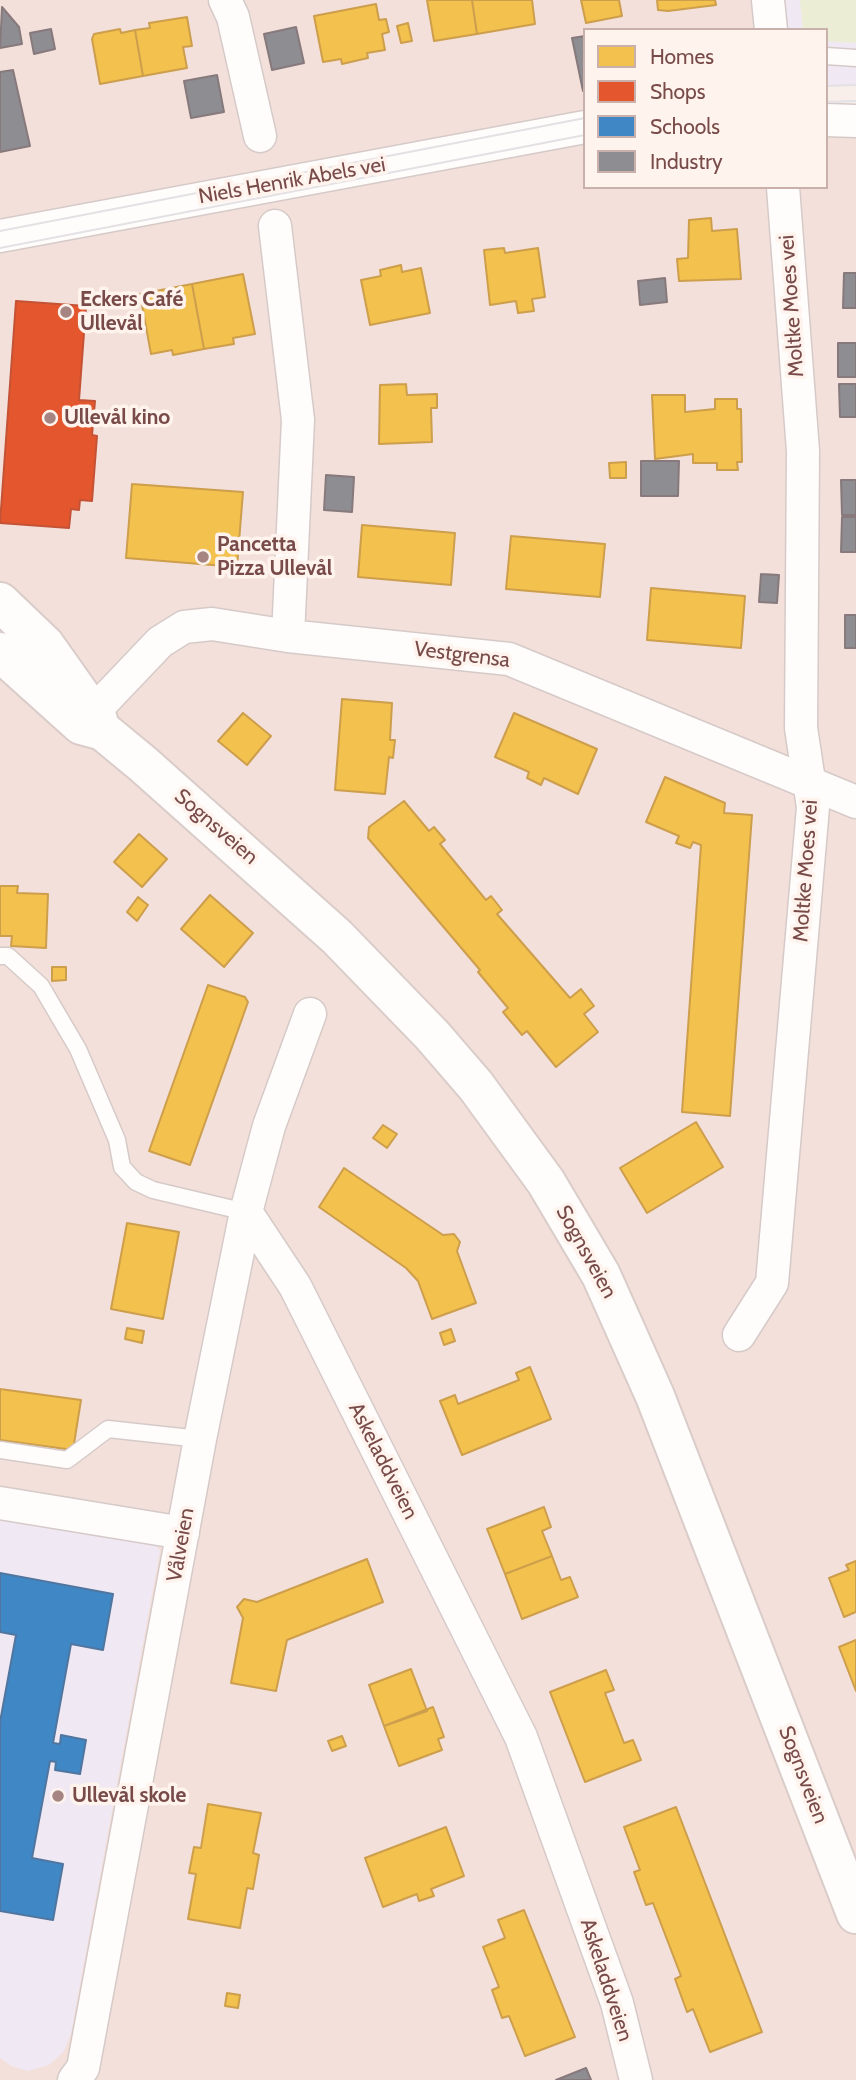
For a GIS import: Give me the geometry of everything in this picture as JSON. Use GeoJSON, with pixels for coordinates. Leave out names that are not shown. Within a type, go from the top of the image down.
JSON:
{"type":"FeatureCollection","features":[{"type":"Feature","properties":{"kind":"main road","name":"Sognsveien"},"geometry":{"type":"LineString","coordinates":[[0,602],[45,645],[93,722]]}},
{"type":"Feature","properties":{"kind":"main road","name":"Sognsveien"},"geometry":{"type":"LineString","coordinates":[[0,652],[93,722],[254,860],[396,997],[476,1086],[546,1182],[601,1275],[655,1396],[856,1914]]}},
{"type":"Feature","properties":{"kind":"street"},"geometry":{"type":"LineString","coordinates":[[225,0],[233,17],[260,136]]}},
{"type":"Feature","properties":{"kind":"street"},"geometry":{"type":"LineString","coordinates":[[768,0],[771,28]]}},
{"type":"Feature","properties":{"kind":"street"},"geometry":{"type":"LineString","coordinates":[[828,120],[856,121]]}},
{"type":"Feature","properties":{"kind":"street","name":"Niels Henrik Abels vei"},"geometry":{"type":"LineString","coordinates":[[0,236],[583,127]]}},
{"type":"Feature","properties":{"kind":"street","name":"Moltke Moes vei"},"geometry":{"type":"LineString","coordinates":[[739,1335],[772,1283],[813,807],[801,728],[803,451],[783,189]]}},
{"type":"Feature","properties":{"kind":"street"},"geometry":{"type":"LineString","coordinates":[[275,226],[298,419],[288,636]]}},
{"type":"Feature","properties":{"kind":"street","name":"Vestgrensa"},"geometry":{"type":"LineString","coordinates":[[93,722],[160,642],[184,627],[212,624],[288,636],[509,659],[811,781],[856,802]]}},
{"type":"Feature","properties":{"kind":"street","name":"Vålveien"},"geometry":{"type":"LineString","coordinates":[[74,2080],[83,2068],[200,1439],[246,1212],[269,1126],[310,1014]]}},
{"type":"Feature","properties":{"kind":"street","name":"Askeladdveien"},"geometry":{"type":"LineString","coordinates":[[246,1212],[295,1286],[521,1737],[617,2003],[636,2080]]}},
{"type":"Feature","properties":{"kind":"street"},"geometry":{"type":"LineString","coordinates":[[0,1503],[183,1533]]}},
{"type":"Feature","properties":{"kind":"lane"},"geometry":{"type":"LineString","coordinates":[[828,56],[856,58]]}},
{"type":"Feature","properties":{"kind":"lane"},"geometry":{"type":"LineString","coordinates":[[0,956],[8,956],[41,986],[78,1049],[117,1140],[122,1167],[136,1182],[153,1190],[246,1212]]}},
{"type":"Feature","properties":{"kind":"lane"},"geometry":{"type":"LineString","coordinates":[[0,1450],[67,1460],[108,1429],[200,1439]]}},
{"type":"Feature","properties":{"kind":"shaded area"},"geometry":{"type":"Polygon","coordinates":[[[0,0],[767,0],[770,28],[583,28],[583,189],[828,189],[828,123],[856,124],[856,2080],[0,2080],[0,0]]]}},
{"type":"Feature","properties":{"kind":"shaded area"},"geometry":{"type":"Polygon","coordinates":[[[768,0],[856,0],[856,85],[828,86],[828,28],[771,28],[768,0]]]}},
{"type":"Feature","properties":{"kind":"shaded area","name":"Ullevål skole"},"geometry":{"type":"Polygon","coordinates":[[[0,1516],[155,1543],[160,1551],[71,2033],[64,2051],[49,2065],[28,2071],[11,2066],[0,2058],[0,1516]]]}},
{"type":"Feature","properties":{"kind":"green space"},"geometry":{"type":"Polygon","coordinates":[[[800,0],[856,0],[856,43],[828,41],[828,28],[803,28],[800,0]]]}},
{"type":"Feature","properties":{"kind":"building: Homes"},"geometry":{"type":"Polygon","coordinates":[[[427,0],[472,0],[477,34],[434,41],[427,0]]]}},
{"type":"Feature","properties":{"kind":"building: Homes"},"geometry":{"type":"Polygon","coordinates":[[[472,0],[532,0],[535,24],[477,34],[472,0]]]}},
{"type":"Feature","properties":{"kind":"building: Homes"},"geometry":{"type":"Polygon","coordinates":[[[581,0],[619,0],[622,16],[586,23],[581,0]]]}},
{"type":"Feature","properties":{"kind":"building: Homes"},"geometry":{"type":"Polygon","coordinates":[[[657,0],[715,0],[716,5],[668,11],[658,10],[657,0]]]}},
{"type":"Feature","properties":{"kind":"building: Homes"},"geometry":{"type":"Polygon","coordinates":[[[376,4],[379,20],[386,19],[389,32],[382,34],[385,50],[367,53],[368,58],[342,64],[341,59],[323,62],[314,16],[376,4]]]}},
{"type":"Feature","properties":{"kind":"building: Homes"},"geometry":{"type":"Polygon","coordinates":[[[187,17],[192,46],[183,47],[187,68],[143,76],[135,30],[150,28],[149,23],[187,17]]]}},
{"type":"Feature","properties":{"kind":"building: Homes"},"geometry":{"type":"Polygon","coordinates":[[[408,23],[412,41],[401,43],[397,26],[408,23]]]}},
{"type":"Feature","properties":{"kind":"building: Homes"},"geometry":{"type":"Polygon","coordinates":[[[120,29],[121,33],[135,30],[143,76],[100,84],[92,39],[94,34],[120,29]]]}},
{"type":"Feature","properties":{"kind":"building: Homes"},"geometry":{"type":"Polygon","coordinates":[[[711,218],[712,231],[737,229],[741,279],[679,281],[677,259],[688,258],[689,220],[711,218]]]}},
{"type":"Feature","properties":{"kind":"building: Homes"},"geometry":{"type":"Polygon","coordinates":[[[504,248],[505,253],[538,248],[545,297],[532,299],[534,311],[518,313],[516,301],[490,305],[484,250],[504,248]]]}},
{"type":"Feature","properties":{"kind":"building: Homes"},"geometry":{"type":"Polygon","coordinates":[[[401,265],[402,272],[421,268],[430,313],[370,325],[361,280],[381,276],[380,270],[401,265]]]}},
{"type":"Feature","properties":{"kind":"building: Homes"},"geometry":{"type":"Polygon","coordinates":[[[243,274],[255,334],[233,338],[234,344],[204,349],[192,284],[243,274]]]}},
{"type":"Feature","properties":{"kind":"building: Homes"},"geometry":{"type":"Polygon","coordinates":[[[192,284],[204,349],[173,355],[172,350],[151,354],[140,294],[192,284]]]}},
{"type":"Feature","properties":{"kind":"building: Homes"},"geometry":{"type":"Polygon","coordinates":[[[406,384],[407,395],[437,394],[437,408],[431,408],[432,442],[379,444],[380,385],[406,384]]]}},
{"type":"Feature","properties":{"kind":"building: Homes"},"geometry":{"type":"Polygon","coordinates":[[[652,395],[685,395],[685,412],[715,409],[715,399],[737,399],[737,409],[741,409],[742,462],[737,462],[738,470],[717,470],[717,463],[693,463],[693,454],[655,459],[652,395]]]}},
{"type":"Feature","properties":{"kind":"building: Homes"},"geometry":{"type":"Polygon","coordinates":[[[626,462],[626,478],[610,478],[609,463],[626,462]]]}},
{"type":"Feature","properties":{"kind":"building: Homes"},"geometry":{"type":"Polygon","coordinates":[[[132,484],[243,492],[237,567],[126,558],[132,484]]]}},
{"type":"Feature","properties":{"kind":"building: Homes"},"geometry":{"type":"Polygon","coordinates":[[[362,525],[455,533],[451,585],[358,577],[362,525]]]}},
{"type":"Feature","properties":{"kind":"building: Homes"},"geometry":{"type":"Polygon","coordinates":[[[511,536],[605,544],[600,597],[506,589],[511,536]]]}},
{"type":"Feature","properties":{"kind":"building: Homes"},"geometry":{"type":"Polygon","coordinates":[[[651,588],[745,596],[741,648],[647,640],[651,588]]]}},
{"type":"Feature","properties":{"kind":"building: Homes"},"geometry":{"type":"Polygon","coordinates":[[[342,699],[392,703],[390,740],[395,740],[393,758],[389,757],[385,794],[335,790],[342,699]]]}},
{"type":"Feature","properties":{"kind":"building: Homes"},"geometry":{"type":"Polygon","coordinates":[[[243,713],[271,736],[247,765],[218,741],[243,713]]]}},
{"type":"Feature","properties":{"kind":"building: Homes"},"geometry":{"type":"Polygon","coordinates":[[[514,713],[597,749],[578,794],[544,778],[541,785],[527,778],[529,772],[495,757],[514,713]]]}},
{"type":"Feature","properties":{"kind":"building: Homes"},"geometry":{"type":"Polygon","coordinates":[[[665,777],[725,803],[724,813],[752,815],[730,1116],[682,1112],[701,845],[693,842],[690,848],[676,843],[679,836],[646,822],[665,777]]]}},
{"type":"Feature","properties":{"kind":"building: Homes"},"geometry":{"type":"Polygon","coordinates":[[[404,801],[429,831],[434,827],[445,840],[440,844],[486,900],[491,896],[502,910],[497,914],[570,998],[581,989],[594,1006],[584,1014],[598,1032],[556,1067],[527,1031],[522,1035],[503,1012],[508,1008],[478,972],[480,970],[368,838],[369,827],[404,801]]]}},
{"type":"Feature","properties":{"kind":"building: Homes"},"geometry":{"type":"Polygon","coordinates":[[[139,834],[167,859],[142,887],[114,862],[139,834]]]}},
{"type":"Feature","properties":{"kind":"building: Homes"},"geometry":{"type":"Polygon","coordinates":[[[0,886],[18,886],[17,893],[48,894],[46,948],[11,946],[12,936],[0,936],[0,886]]]}},
{"type":"Feature","properties":{"kind":"building: Homes"},"geometry":{"type":"Polygon","coordinates":[[[210,895],[253,933],[224,967],[181,929],[210,895]]]}},
{"type":"Feature","properties":{"kind":"building: Homes"},"geometry":{"type":"Polygon","coordinates":[[[138,897],[148,905],[137,921],[127,912],[138,897]]]}},
{"type":"Feature","properties":{"kind":"building: Homes"},"geometry":{"type":"Polygon","coordinates":[[[52,967],[66,967],[66,980],[52,981],[52,967]]]}},
{"type":"Feature","properties":{"kind":"building: Homes"},"geometry":{"type":"Polygon","coordinates":[[[208,985],[245,997],[248,1002],[190,1165],[149,1151],[208,985]]]}},
{"type":"Feature","properties":{"kind":"building: Homes"},"geometry":{"type":"Polygon","coordinates":[[[696,1122],[723,1167],[647,1213],[620,1168],[696,1122]]]}},
{"type":"Feature","properties":{"kind":"building: Homes"},"geometry":{"type":"Polygon","coordinates":[[[383,1125],[397,1134],[387,1148],[373,1138],[383,1125]]]}},
{"type":"Feature","properties":{"kind":"building: Homes"},"geometry":{"type":"Polygon","coordinates":[[[344,1168],[443,1235],[454,1234],[460,1242],[457,1251],[476,1303],[432,1319],[418,1281],[406,1268],[319,1207],[344,1168]]]}},
{"type":"Feature","properties":{"kind":"building: Homes"},"geometry":{"type":"Polygon","coordinates":[[[127,1223],[179,1232],[163,1319],[111,1309],[127,1223]]]}},
{"type":"Feature","properties":{"kind":"building: Homes"},"geometry":{"type":"Polygon","coordinates":[[[127,1328],[144,1331],[142,1343],[125,1339],[127,1328]]]}},
{"type":"Feature","properties":{"kind":"building: Homes"},"geometry":{"type":"Polygon","coordinates":[[[451,1329],[455,1341],[444,1345],[440,1333],[451,1329]]]}},
{"type":"Feature","properties":{"kind":"building: Homes"},"geometry":{"type":"Polygon","coordinates":[[[530,1367],[551,1419],[462,1455],[440,1401],[455,1395],[458,1404],[519,1380],[516,1373],[530,1367]]]}},
{"type":"Feature","properties":{"kind":"building: Homes"},"geometry":{"type":"Polygon","coordinates":[[[0,1389],[81,1400],[73,1450],[0,1440],[0,1389]]]}},
{"type":"Feature","properties":{"kind":"building: Homes"},"geometry":{"type":"Polygon","coordinates":[[[544,1507],[551,1527],[542,1531],[552,1556],[505,1574],[487,1529],[544,1507]]]}},
{"type":"Feature","properties":{"kind":"building: Homes"},"geometry":{"type":"Polygon","coordinates":[[[552,1556],[561,1580],[570,1577],[578,1597],[522,1619],[505,1574],[552,1556]]]}},
{"type":"Feature","properties":{"kind":"building: Homes"},"geometry":{"type":"Polygon","coordinates":[[[367,1559],[383,1602],[287,1640],[276,1691],[231,1683],[243,1618],[237,1607],[244,1599],[257,1602],[367,1559]]]}},
{"type":"Feature","properties":{"kind":"building: Homes"},"geometry":{"type":"Polygon","coordinates":[[[856,1561],[856,1612],[844,1617],[829,1578],[849,1570],[846,1565],[856,1561]]]}},
{"type":"Feature","properties":{"kind":"building: Homes"},"geometry":{"type":"Polygon","coordinates":[[[856,1640],[856,1691],[839,1647],[856,1640]]]}},
{"type":"Feature","properties":{"kind":"building: Homes"},"geometry":{"type":"Polygon","coordinates":[[[411,1669],[427,1711],[384,1726],[369,1685],[411,1669]]]}},
{"type":"Feature","properties":{"kind":"building: Homes"},"geometry":{"type":"Polygon","coordinates":[[[606,1670],[614,1690],[605,1693],[624,1743],[633,1740],[641,1760],[585,1782],[550,1692],[606,1670]]]}},
{"type":"Feature","properties":{"kind":"building: Homes"},"geometry":{"type":"Polygon","coordinates":[[[433,1707],[444,1737],[438,1739],[442,1750],[399,1766],[384,1726],[433,1707]]]}},
{"type":"Feature","properties":{"kind":"building: Homes"},"geometry":{"type":"Polygon","coordinates":[[[342,1736],[346,1746],[332,1751],[328,1741],[342,1736]]]}},
{"type":"Feature","properties":{"kind":"building: Homes"},"geometry":{"type":"Polygon","coordinates":[[[208,1804],[261,1813],[253,1853],[259,1855],[253,1889],[247,1888],[240,1928],[188,1919],[196,1874],[189,1873],[194,1847],[201,1848],[208,1804]]]}},
{"type":"Feature","properties":{"kind":"building: Homes"},"geometry":{"type":"Polygon","coordinates":[[[676,1807],[762,2032],[710,2052],[693,2009],[687,2012],[675,1979],[681,1976],[653,1903],[646,1905],[634,1872],[640,1870],[624,1827],[676,1807]]]}},
{"type":"Feature","properties":{"kind":"building: Homes"},"geometry":{"type":"Polygon","coordinates":[[[446,1827],[464,1876],[431,1889],[434,1896],[419,1901],[417,1894],[383,1907],[365,1858],[446,1827]]]}},
{"type":"Feature","properties":{"kind":"building: Homes"},"geometry":{"type":"Polygon","coordinates":[[[524,1910],[575,2037],[525,2056],[509,2016],[502,2018],[492,1990],[499,1987],[483,1947],[505,1938],[498,1920],[524,1910]]]}},
{"type":"Feature","properties":{"kind":"building: Homes"},"geometry":{"type":"Polygon","coordinates":[[[227,1993],[240,1995],[238,2008],[225,2006],[227,1993]]]}},
{"type":"Feature","properties":{"kind":"building: Shops","name":"Ullevål kino"},"geometry":{"type":"Polygon","coordinates":[[[16,301],[86,306],[79,400],[95,401],[92,435],[97,436],[92,501],[80,500],[79,510],[71,509],[69,528],[0,523],[16,301]]]}},
{"type":"Feature","properties":{"kind":"building: Schools"},"geometry":{"type":"Polygon","coordinates":[[[0,1573],[113,1594],[103,1650],[71,1644],[53,1743],[60,1744],[61,1735],[86,1740],[80,1774],[55,1770],[56,1762],[50,1761],[32,1858],[63,1864],[53,1920],[0,1911],[0,1722],[16,1635],[0,1632],[0,1573]]]}},
{"type":"Feature","properties":{"kind":"building: Industry"},"geometry":{"type":"Polygon","coordinates":[[[2,7],[19,27],[22,44],[0,48],[2,7]]]}},
{"type":"Feature","properties":{"kind":"building: Industry"},"geometry":{"type":"Polygon","coordinates":[[[296,27],[304,63],[272,70],[264,34],[296,27]]]}},
{"type":"Feature","properties":{"kind":"building: Industry"},"geometry":{"type":"Polygon","coordinates":[[[51,29],[55,49],[34,54],[30,33],[51,29]]]}},
{"type":"Feature","properties":{"kind":"building: Industry"},"geometry":{"type":"Polygon","coordinates":[[[583,36],[583,91],[572,38],[583,36]]]}},
{"type":"Feature","properties":{"kind":"building: Industry"},"geometry":{"type":"Polygon","coordinates":[[[13,70],[30,146],[0,152],[0,72],[13,70]]]}},
{"type":"Feature","properties":{"kind":"building: Industry"},"geometry":{"type":"Polygon","coordinates":[[[217,75],[224,112],[191,118],[184,81],[217,75]]]}},
{"type":"Feature","properties":{"kind":"building: Industry"},"geometry":{"type":"Polygon","coordinates":[[[844,273],[856,273],[856,308],[843,308],[844,273]]]}},
{"type":"Feature","properties":{"kind":"building: Industry"},"geometry":{"type":"Polygon","coordinates":[[[665,278],[667,302],[640,305],[638,281],[665,278]]]}},
{"type":"Feature","properties":{"kind":"building: Industry"},"geometry":{"type":"Polygon","coordinates":[[[838,343],[856,343],[856,377],[838,377],[838,343]]]}},
{"type":"Feature","properties":{"kind":"building: Industry"},"geometry":{"type":"Polygon","coordinates":[[[839,384],[856,384],[856,417],[840,417],[839,384]]]}},
{"type":"Feature","properties":{"kind":"building: Industry"},"geometry":{"type":"Polygon","coordinates":[[[641,461],[679,461],[678,496],[641,496],[641,461]]]}},
{"type":"Feature","properties":{"kind":"building: Industry"},"geometry":{"type":"Polygon","coordinates":[[[326,475],[354,477],[352,512],[324,510],[326,475]]]}},
{"type":"Feature","properties":{"kind":"building: Industry"},"geometry":{"type":"Polygon","coordinates":[[[841,480],[856,480],[856,515],[842,515],[841,480]]]}},
{"type":"Feature","properties":{"kind":"building: Industry"},"geometry":{"type":"Polygon","coordinates":[[[842,517],[856,517],[856,552],[841,552],[842,517]]]}},
{"type":"Feature","properties":{"kind":"building: Industry"},"geometry":{"type":"Polygon","coordinates":[[[761,574],[779,575],[777,603],[759,602],[761,574]]]}},
{"type":"Feature","properties":{"kind":"building: Industry"},"geometry":{"type":"Polygon","coordinates":[[[845,615],[856,615],[856,648],[845,648],[845,615]]]}},
{"type":"Feature","properties":{"kind":"building: Industry"},"geometry":{"type":"Polygon","coordinates":[[[586,2068],[591,2080],[556,2080],[586,2068]]]}},
{"type":"Feature","properties":{"kind":"tram line"},"geometry":{"type":"LineString","coordinates":[[828,86],[856,85]]}},
{"type":"Feature","properties":{"kind":"tram line"},"geometry":{"type":"LineString","coordinates":[[828,102],[856,101]]}},
{"type":"Feature","properties":{"kind":"tram line"},"geometry":{"type":"LineString","coordinates":[[0,231],[583,118]]}},
{"type":"Feature","properties":{"kind":"tram line"},"geometry":{"type":"LineString","coordinates":[[0,248],[583,135]]}},
{"type":"Feature","properties":{"kind":"place","name":"Eckers Café Ullevål"},"geometry":{"type":"Point","coordinates":[66,312]}},
{"type":"Feature","properties":{"kind":"place","name":"Ullevål kino"},"geometry":{"type":"Point","coordinates":[50,418]}},
{"type":"Feature","properties":{"kind":"place","name":"Pancetta Pizza Ullevål"},"geometry":{"type":"Point","coordinates":[203,557]}},
{"type":"Feature","properties":{"kind":"place","name":"Ullevål skole"},"geometry":{"type":"Point","coordinates":[58,1796]}}]}
